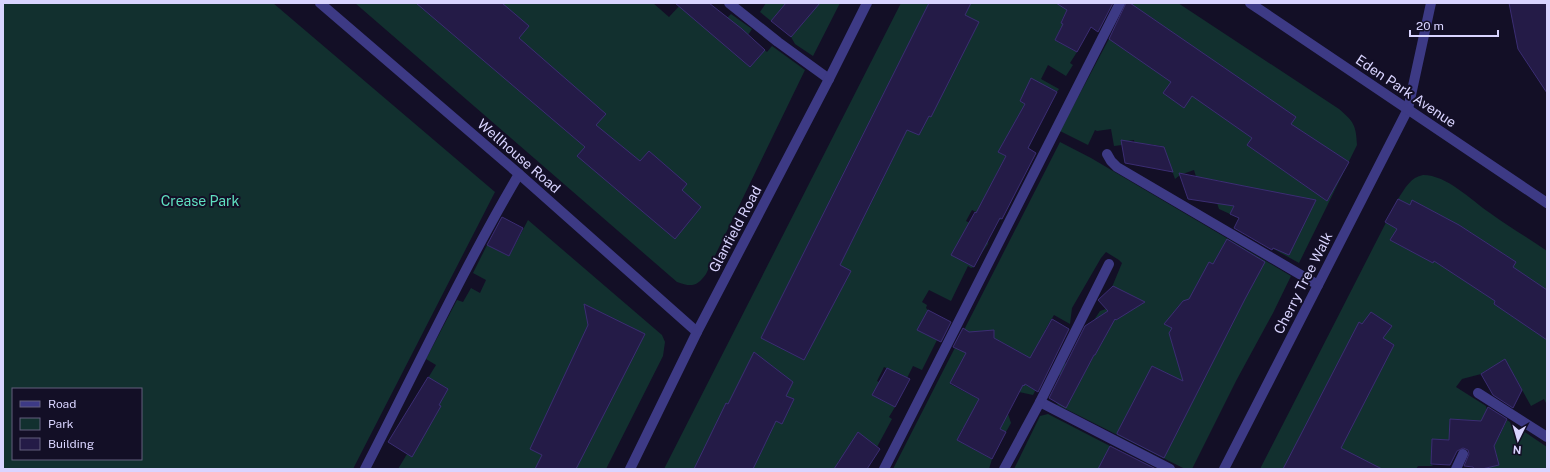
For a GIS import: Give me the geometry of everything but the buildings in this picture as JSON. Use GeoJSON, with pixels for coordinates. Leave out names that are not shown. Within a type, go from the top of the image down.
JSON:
{"type":"FeatureCollection","features":[{"type":"Feature","properties":{"kind":"street","name":"Wellhouse Road"},"geometry":{"type":"LineString","coordinates":[[320,3],[519,174],[697,332]]}},
{"type":"Feature","properties":{"kind":"street"},"geometry":{"type":"LineString","coordinates":[[729,3],[778,42],[829,78]]}},
{"type":"Feature","properties":{"kind":"street","name":"Glanfield Road"},"geometry":{"type":"LineString","coordinates":[[630,469],[697,332],[867,3]]}},
{"type":"Feature","properties":{"kind":"street"},"geometry":{"type":"LineString","coordinates":[[884,469],[1120,3]]}},
{"type":"Feature","properties":{"kind":"street","name":"Eden Park Avenue"},"geometry":{"type":"LineString","coordinates":[[1250,3],[1547,203]]}},
{"type":"Feature","properties":{"kind":"street","name":"Cherry Tree Walk"},"geometry":{"type":"LineString","coordinates":[[1224,469],[1408,110],[1431,3]]}},
{"type":"Feature","properties":{"kind":"street"},"geometry":{"type":"LineString","coordinates":[[1108,154],[1111,161],[1116,166],[1318,285]]}},
{"type":"Feature","properties":{"kind":"street"},"geometry":{"type":"LineString","coordinates":[[365,469],[437,326],[519,174]]}},
{"type":"Feature","properties":{"kind":"street"},"geometry":{"type":"LineString","coordinates":[[1004,469],[1040,402],[1109,264]]}},
{"type":"Feature","properties":{"kind":"street"},"geometry":{"type":"LineString","coordinates":[[1478,393],[1547,437]]}},
{"type":"Feature","properties":{"kind":"street"},"geometry":{"type":"LineString","coordinates":[[1040,402],[1170,469]]}},
{"type":"Feature","properties":{"kind":"street"},"geometry":{"type":"LineString","coordinates":[[1456,469],[1463,454]]}},
{"type":"Feature","properties":{"kind":"green space","name":"Crease Park"},"geometry":{"type":"Polygon","coordinates":[[[3,3],[273,3],[495,192],[353,469],[3,469],[3,3]]]}},
{"type":"Feature","properties":{"kind":"green space"},"geometry":{"type":"Polygon","coordinates":[[[355,3],[653,3],[669,17],[682,3],[727,18],[731,14],[752,29],[748,35],[767,52],[772,46],[805,70],[706,274],[697,284],[686,285],[677,282],[355,3]]]}},
{"type":"Feature","properties":{"kind":"green space"},"geometry":{"type":"Polygon","coordinates":[[[766,3],[786,3],[771,21],[760,12],[766,3]]]}},
{"type":"Feature","properties":{"kind":"green space"},"geometry":{"type":"Polygon","coordinates":[[[802,3],[840,3],[813,56],[795,44],[791,37],[812,12],[802,3]]]}},
{"type":"Feature","properties":{"kind":"green space"},"geometry":{"type":"Polygon","coordinates":[[[901,3],[1075,3],[1067,10],[1061,22],[1083,35],[1061,27],[1055,40],[1077,52],[1070,63],[1073,65],[1066,76],[1048,65],[1041,79],[1059,89],[1057,92],[1031,79],[1020,101],[1045,114],[1028,149],[999,152],[1006,156],[982,208],[1002,219],[995,222],[972,210],[966,221],[989,233],[988,244],[981,254],[952,255],[974,267],[971,268],[968,266],[951,301],[929,290],[922,302],[927,305],[926,308],[928,310],[918,329],[937,340],[922,370],[913,366],[907,378],[884,367],[877,381],[900,392],[879,383],[872,395],[895,407],[889,417],[892,419],[877,447],[857,434],[843,456],[856,469],[839,460],[835,469],[664,469],[901,3]]]}},
{"type":"Feature","properties":{"kind":"green space"},"geometry":{"type":"Polygon","coordinates":[[[1128,3],[1178,3],[1339,109],[1353,124],[1356,133],[1357,145],[1299,263],[1272,248],[1242,189],[1230,214],[1219,209],[1217,203],[1221,181],[1208,179],[1206,191],[1200,190],[1194,170],[1180,175],[1175,179],[1161,146],[1148,144],[1145,160],[1137,159],[1134,140],[1122,142],[1122,145],[1114,146],[1111,129],[1095,130],[1088,145],[1060,131],[1128,3]]]}},
{"type":"Feature","properties":{"kind":"green space"},"geometry":{"type":"Polygon","coordinates":[[[1060,142],[1091,158],[1291,276],[1273,313],[1236,381],[1192,469],[1185,469],[1058,405],[1053,396],[1054,387],[1071,395],[1076,383],[1059,375],[1065,363],[1084,372],[1103,341],[1094,320],[1100,311],[1106,309],[1112,287],[1122,263],[1106,252],[1072,308],[1070,324],[1054,315],[1045,330],[1060,343],[1033,395],[1019,392],[961,363],[950,384],[1008,414],[1011,423],[1006,432],[983,420],[976,435],[963,428],[957,440],[992,459],[989,469],[893,469],[1060,142]]]}},
{"type":"Feature","properties":{"kind":"green space"},"geometry":{"type":"Polygon","coordinates":[[[1423,175],[1441,179],[1450,184],[1497,218],[1547,251],[1547,405],[1544,399],[1531,406],[1517,381],[1490,368],[1481,374],[1462,379],[1456,387],[1486,406],[1487,410],[1474,436],[1464,435],[1465,420],[1450,419],[1449,444],[1447,440],[1432,440],[1431,464],[1433,466],[1418,466],[1416,469],[1260,469],[1398,199],[1406,187],[1415,178],[1423,175]]]}},
{"type":"Feature","properties":{"kind":"green space"},"geometry":{"type":"Polygon","coordinates":[[[528,220],[662,335],[665,342],[663,356],[606,469],[398,469],[407,454],[411,406],[436,365],[426,359],[457,300],[463,302],[471,288],[480,293],[486,280],[473,273],[487,245],[509,256],[528,220]]]}},
{"type":"Feature","properties":{"kind":"green space"},"geometry":{"type":"Polygon","coordinates":[[[1048,414],[1110,446],[1099,469],[1014,469],[1040,416],[1048,414]]]}},
{"type":"Feature","properties":{"kind":"green space"},"geometry":{"type":"Polygon","coordinates":[[[1507,420],[1547,447],[1547,469],[1482,469],[1499,465],[1494,446],[1507,420]]]}}]}
